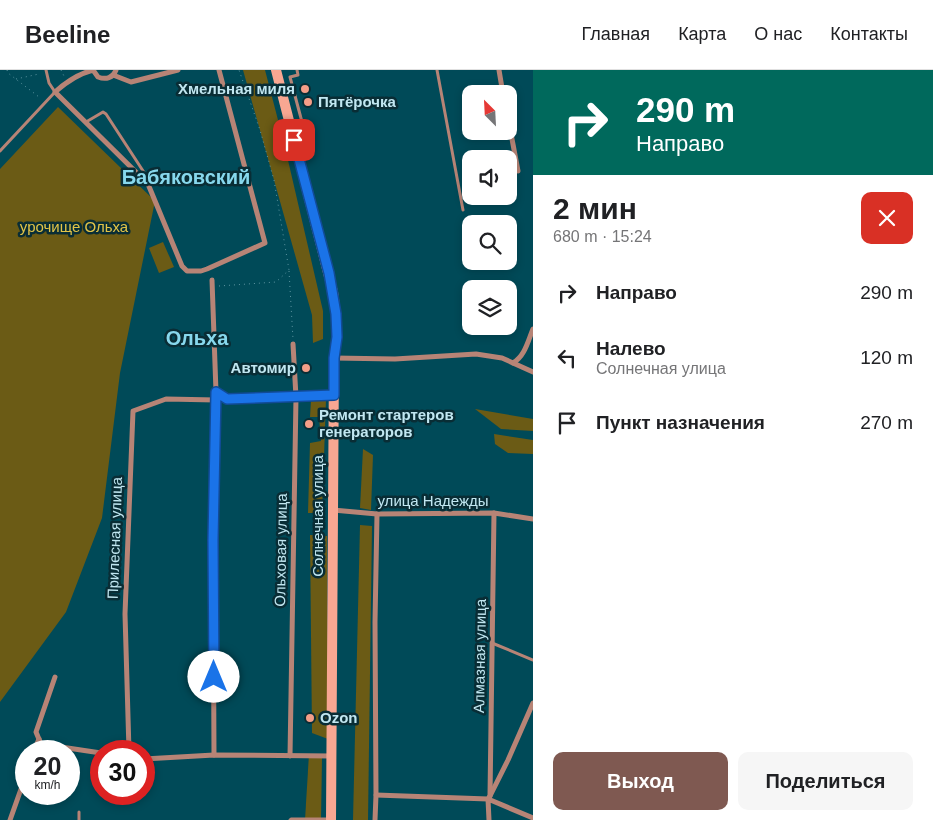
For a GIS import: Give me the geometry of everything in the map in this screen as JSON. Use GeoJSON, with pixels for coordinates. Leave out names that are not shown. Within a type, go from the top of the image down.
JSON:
{"type":"FeatureCollection","features":[{"type":"Feature","properties":{"kind":"street"},"geometry":{"type":"LineString","coordinates":[[178,70],[131,82],[115,73],[110,78],[98,77],[93,70],[82,73],[55,92],[148,184],[184,269],[187,271],[201,271],[265,243],[219,70]]}},
{"type":"Feature","properties":{"kind":"street","name":"Солнечная улица"},"geometry":{"type":"LineString","coordinates":[[276,70],[333,292],[336,314],[337,337],[334,358],[332,820]]}},
{"type":"Feature","properties":{"kind":"street"},"geometry":{"type":"LineString","coordinates":[[499,70],[502,85]]}},
{"type":"Feature","properties":{"kind":"street"},"geometry":{"type":"LineString","coordinates":[[512,140],[518,171]]}},
{"type":"Feature","properties":{"kind":"street"},"geometry":{"type":"LineString","coordinates":[[212,280],[216,392],[213,540],[214,755]]}},
{"type":"Feature","properties":{"kind":"street"},"geometry":{"type":"LineString","coordinates":[[513,363],[523,353],[533,329]]}},
{"type":"Feature","properties":{"kind":"street","name":"Ольховая улица"},"geometry":{"type":"LineString","coordinates":[[290,756],[296,397],[294,344]]}},
{"type":"Feature","properties":{"kind":"street"},"geometry":{"type":"LineString","coordinates":[[334,358],[395,359],[476,354],[502,358],[533,372]]}},
{"type":"Feature","properties":{"kind":"street"},"geometry":{"type":"LineString","coordinates":[[216,392],[227,399],[334,395]]}},
{"type":"Feature","properties":{"kind":"street","name":"Прилесная улица"},"geometry":{"type":"LineString","coordinates":[[129,740],[125,614],[133,411],[166,399],[216,400]]}},
{"type":"Feature","properties":{"kind":"street","name":"улица Надежды"},"geometry":{"type":"LineString","coordinates":[[333,510],[378,514],[494,513],[533,518]]}},
{"type":"Feature","properties":{"kind":"street","name":"Алмазная улица"},"geometry":{"type":"LineString","coordinates":[[489,820],[494,513]]}},
{"type":"Feature","properties":{"kind":"street"},"geometry":{"type":"LineString","coordinates":[[375,820],[375,622],[378,514]]}},
{"type":"Feature","properties":{"kind":"street"},"geometry":{"type":"LineString","coordinates":[[54,677],[36,732],[41,744],[90,751]]}},
{"type":"Feature","properties":{"kind":"street"},"geometry":{"type":"LineString","coordinates":[[489,798],[533,703]]}},
{"type":"Feature","properties":{"kind":"street"},"geometry":{"type":"LineString","coordinates":[[155,758],[214,755],[332,756]]}},
{"type":"Feature","properties":{"kind":"street"},"geometry":{"type":"LineString","coordinates":[[376,794],[489,798],[533,818]]}},
{"type":"Feature","properties":{"kind":"street"},"geometry":{"type":"LineString","coordinates":[[10,820],[15,805]]}},
{"type":"Feature","properties":{"kind":"lane"},"geometry":{"type":"LineString","coordinates":[[0,151],[55,92],[49,83],[46,70]]}},
{"type":"Feature","properties":{"kind":"lane"},"geometry":{"type":"LineString","coordinates":[[294,140],[306,137],[290,77],[298,75],[296,70]]}},
{"type":"Feature","properties":{"kind":"lane"},"geometry":{"type":"LineString","coordinates":[[437,70],[463,210]]}},
{"type":"Feature","properties":{"kind":"lane"},"geometry":{"type":"LineString","coordinates":[[86,122],[103,112],[106,114],[147,177]]}},
{"type":"Feature","properties":{"kind":"lane"},"geometry":{"type":"LineString","coordinates":[[492,643],[533,660]]}},
{"type":"Feature","properties":{"kind":"lane"},"geometry":{"type":"LineString","coordinates":[[79,812],[79,820]]}},
{"type":"Feature","properties":{"kind":"lane"},"geometry":{"type":"LineString","coordinates":[[290,820],[332,820]]}},
{"type":"Feature","properties":{"kind":"path"},"geometry":{"type":"LineString","coordinates":[[7,70],[8,73],[38,97]]}},
{"type":"Feature","properties":{"kind":"path"},"geometry":{"type":"LineString","coordinates":[[61,70],[66,79]]}},
{"type":"Feature","properties":{"kind":"path"},"geometry":{"type":"LineString","coordinates":[[239,70],[260,130],[274,180],[285,236],[294,344]]}},
{"type":"Feature","properties":{"kind":"path"},"geometry":{"type":"LineString","coordinates":[[16,79],[39,74]]}},
{"type":"Feature","properties":{"kind":"path"},"geometry":{"type":"LineString","coordinates":[[22,77],[24,85]]}},
{"type":"Feature","properties":{"kind":"path"},"geometry":{"type":"LineString","coordinates":[[212,287],[276,282],[289,270]]}},
{"type":"Feature","properties":{"kind":"green space"},"geometry":{"type":"Polygon","coordinates":[[[243,70],[265,70],[284,143],[323,311],[323,339],[313,343],[312,315],[243,70]]]}},
{"type":"Feature","properties":{"kind":"green space","name":"урочище Ольха"},"geometry":{"type":"Polygon","coordinates":[[[58,107],[155,201],[120,373],[102,518],[66,612],[0,702],[0,169],[58,107]]]}},
{"type":"Feature","properties":{"kind":"green space"},"geometry":{"type":"Polygon","coordinates":[[[163,242],[174,267],[159,273],[149,248],[163,242]]]}},
{"type":"Feature","properties":{"kind":"green space"},"geometry":{"type":"Polygon","coordinates":[[[326,399],[322,513],[308,513],[310,443],[321,441],[319,417],[310,417],[311,400],[326,399]]]}},
{"type":"Feature","properties":{"kind":"green space"},"geometry":{"type":"Polygon","coordinates":[[[475,409],[533,419],[533,431],[501,429],[475,409]]]}},
{"type":"Feature","properties":{"kind":"green space"},"geometry":{"type":"Polygon","coordinates":[[[494,434],[533,440],[533,454],[508,453],[495,444],[494,434]]]}},
{"type":"Feature","properties":{"kind":"green space"},"geometry":{"type":"Polygon","coordinates":[[[363,449],[373,455],[371,510],[360,508],[363,449]]]}},
{"type":"Feature","properties":{"kind":"green space"},"geometry":{"type":"Polygon","coordinates":[[[360,525],[372,526],[368,820],[353,820],[360,525]]]}},
{"type":"Feature","properties":{"kind":"green space"},"geometry":{"type":"Polygon","coordinates":[[[310,535],[327,536],[328,739],[312,733],[310,535]]]}},
{"type":"Feature","properties":{"kind":"green space"},"geometry":{"type":"Polygon","coordinates":[[[309,754],[322,758],[321,820],[305,820],[309,754]]]}},
{"type":"Feature","properties":{"kind":"place","name":"Хмельная миля"},"geometry":{"type":"Point","coordinates":[305,89]}},
{"type":"Feature","properties":{"kind":"place","name":"Пятёрочка"},"geometry":{"type":"Point","coordinates":[308,102]}},
{"type":"Feature","properties":{"kind":"place","name":"Автомир"},"geometry":{"type":"Point","coordinates":[306,368]}},
{"type":"Feature","properties":{"kind":"place","name":"Ремонт стартеров генераторов"},"geometry":{"type":"Point","coordinates":[309,424]}},
{"type":"Feature","properties":{"kind":"place","name":"Ozon"},"geometry":{"type":"Point","coordinates":[310,718]}},
{"type":"Feature","properties":{"kind":"district","name":"Бабяковский"},"geometry":{"type":"Point","coordinates":[186,177]}},
{"type":"Feature","properties":{"kind":"district","name":"Ольха"},"geometry":{"type":"Point","coordinates":[197,338]}},
{"type":"Feature","properties":{"kind":"route"},"geometry":{"type":"LineString","coordinates":[[214,677],[213,540],[216,392],[227,399],[334,395],[334,358],[337,337],[333,292],[294,140]]}}]}
